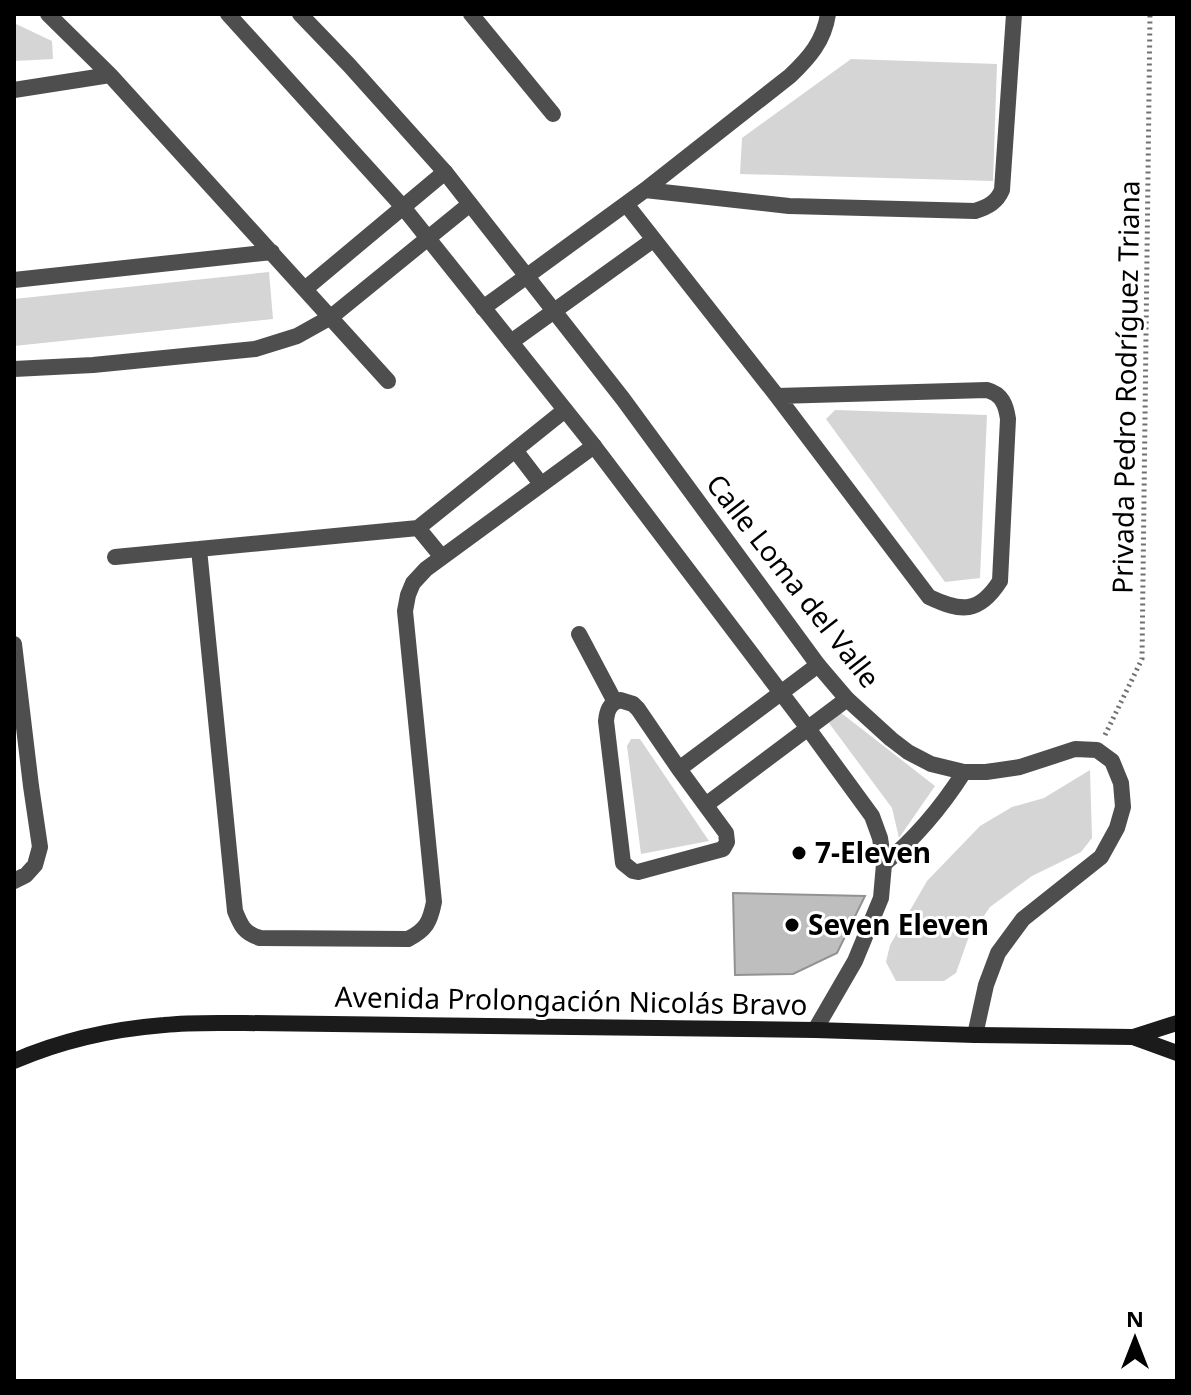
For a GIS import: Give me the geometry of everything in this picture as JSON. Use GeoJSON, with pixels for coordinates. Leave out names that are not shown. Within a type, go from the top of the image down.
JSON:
{"type":"FeatureCollection","features":[{"type":"Feature","properties":{"kind":"main road","name":"Avenida Prolongación Nicolás Bravo"},"geometry":{"type":"LineString","coordinates":[[14,1061],[34,1052],[107,1033],[165,1025],[245,1023],[815,1030],[1133,1037],[1177,1023]]}},
{"type":"Feature","properties":{"kind":"main road","name":"Avenida Prolongación Nicolás Bravo"},"geometry":{"type":"LineString","coordinates":[[1133,1037],[1177,1053]]}},
{"type":"Feature","properties":{"kind":"street"},"geometry":{"type":"LineString","coordinates":[[48,14],[110,75],[388,381]]}},
{"type":"Feature","properties":{"kind":"street","name":"Calle Loma del Valle"},"geometry":{"type":"LineString","coordinates":[[300,14],[445,172],[623,399],[818,665],[847,699],[908,752],[931,764],[964,772],[1020,767],[1075,749],[1097,750]]}},
{"type":"Feature","properties":{"kind":"street"},"geometry":{"type":"LineString","coordinates":[[471,14],[553,114]]}},
{"type":"Feature","properties":{"kind":"street"},"geometry":{"type":"LineString","coordinates":[[483,308],[645,190],[790,76],[819,44],[828,14]]}},
{"type":"Feature","properties":{"kind":"street"},"geometry":{"type":"LineString","coordinates":[[645,190],[789,206],[975,211],[985,208],[999,197],[1002,190],[1014,14]]}},
{"type":"Feature","properties":{"kind":"street"},"geometry":{"type":"LineString","coordinates":[[235,16],[403,207],[594,446],[872,816],[880,838],[884,864],[881,898],[855,961],[815,1030]]}},
{"type":"Feature","properties":{"kind":"street"},"geometry":{"type":"LineString","coordinates":[[14,90],[110,75]]}},
{"type":"Feature","properties":{"kind":"street"},"geometry":{"type":"LineString","coordinates":[[305,289],[445,172]]}},
{"type":"Feature","properties":{"kind":"street"},"geometry":{"type":"LineString","coordinates":[[14,369],[93,365],[255,349],[297,336],[331,317],[470,204]]}},
{"type":"Feature","properties":{"kind":"street"},"geometry":{"type":"LineString","coordinates":[[626,204],[929,597],[949,606],[966,608],[984,602],[992,595],[1000,581],[1008,419],[998,394],[987,390],[777,396]]}},
{"type":"Feature","properties":{"kind":"street"},"geometry":{"type":"LineString","coordinates":[[511,342],[653,240]]}},
{"type":"Feature","properties":{"kind":"street"},"geometry":{"type":"LineString","coordinates":[[14,280],[272,252]]}},
{"type":"Feature","properties":{"kind":"street"},"geometry":{"type":"LineString","coordinates":[[115,557],[418,528],[565,410]]}},
{"type":"Feature","properties":{"kind":"street"},"geometry":{"type":"LineString","coordinates":[[199,549],[235,911],[240,925],[249,935],[272,939],[408,939],[427,924],[434,902],[405,611],[408,595],[413,583],[441,556],[594,446]]}},
{"type":"Feature","properties":{"kind":"street"},"geometry":{"type":"LineString","coordinates":[[515,450],[541,484]]}},
{"type":"Feature","properties":{"kind":"street"},"geometry":{"type":"LineString","coordinates":[[418,528],[441,556]]}},
{"type":"Feature","properties":{"kind":"street"},"geometry":{"type":"LineString","coordinates":[[579,634],[615,702]]}},
{"type":"Feature","properties":{"kind":"street"},"geometry":{"type":"LineString","coordinates":[[14,644],[22,786],[39,839],[35,865],[26,875],[14,881]]}},
{"type":"Feature","properties":{"kind":"street"},"geometry":{"type":"LineString","coordinates":[[679,769],[818,665]]}},
{"type":"Feature","properties":{"kind":"street"},"geometry":{"type":"LineString","coordinates":[[707,804],[847,699]]}},
{"type":"Feature","properties":{"kind":"street"},"geometry":{"type":"LineString","coordinates":[[625,700],[638,709],[679,769],[707,804],[726,833],[727,842],[723,849],[633,871],[623,863],[606,721],[607,711],[615,702],[625,700]]}},
{"type":"Feature","properties":{"kind":"street"},"geometry":{"type":"LineString","coordinates":[[975,1035],[986,985],[998,953],[1023,919],[1101,857],[1117,828],[1123,807],[1121,783],[1112,761],[1097,750]]}},
{"type":"Feature","properties":{"kind":"street"},"geometry":{"type":"LineString","coordinates":[[884,864],[908,845],[929,822],[964,772]]}},
{"type":"Feature","properties":{"kind":"path","name":"Privada Pedro Rodríguez Triana"},"geometry":{"type":"LineString","coordinates":[[1097,750],[1142,659],[1150,14]]}},
{"type":"Feature","properties":{"kind":"shaded area"},"geometry":{"type":"Polygon","coordinates":[[[14,23],[52,41],[53,59],[14,61],[14,23]]]}},
{"type":"Feature","properties":{"kind":"shaded area"},"geometry":{"type":"Polygon","coordinates":[[[851,59],[997,64],[993,181],[740,174],[742,138],[851,59]]]}},
{"type":"Feature","properties":{"kind":"shaded area"},"geometry":{"type":"Polygon","coordinates":[[[269,272],[273,319],[14,346],[14,299],[269,272]]]}},
{"type":"Feature","properties":{"kind":"shaded area"},"geometry":{"type":"Polygon","coordinates":[[[835,410],[987,415],[980,578],[945,582],[826,419],[835,410]]]}},
{"type":"Feature","properties":{"kind":"shaded area"},"geometry":{"type":"Polygon","coordinates":[[[840,712],[935,786],[899,838],[892,808],[829,723],[840,712]]]}},
{"type":"Feature","properties":{"kind":"shaded area"},"geometry":{"type":"Polygon","coordinates":[[[631,739],[640,739],[709,841],[641,854],[627,746],[631,739]]]}},
{"type":"Feature","properties":{"kind":"shaded area"},"geometry":{"type":"Polygon","coordinates":[[[1090,770],[1092,838],[1081,852],[1032,876],[990,907],[968,939],[956,973],[944,981],[896,981],[886,962],[890,945],[927,881],[980,826],[1012,807],[1044,798],[1090,770]]]}},
{"type":"Feature","properties":{"kind":"building","name":"Seven Eleven"},"geometry":{"type":"Polygon","coordinates":[[[733,893],[865,896],[837,953],[793,974],[735,975],[733,893]]]}},
{"type":"Feature","properties":{"kind":"place","name":"7-Eleven"},"geometry":{"type":"Point","coordinates":[799,853]}},
{"type":"Feature","properties":{"kind":"place","name":"Seven Eleven"},"geometry":{"type":"Point","coordinates":[792,925]}}]}
